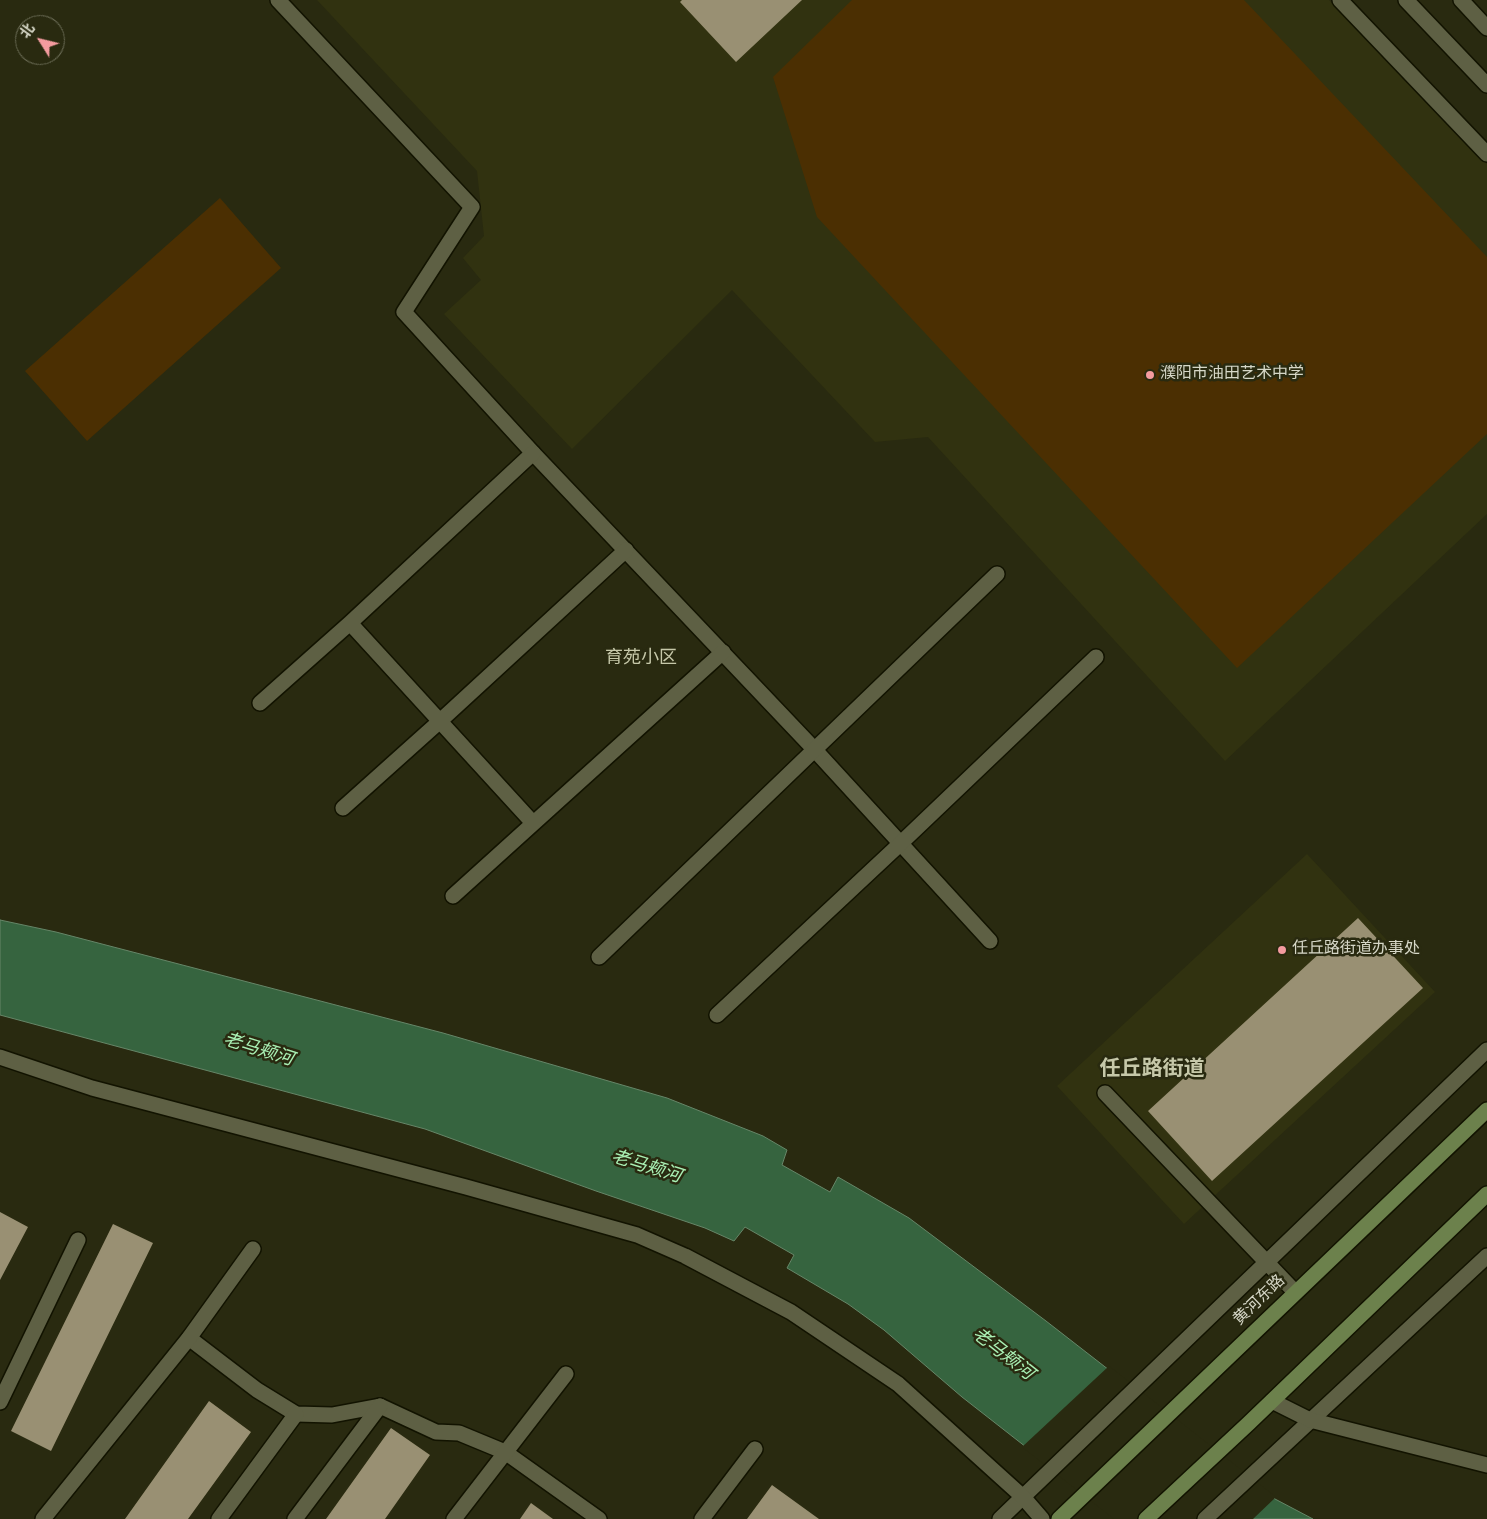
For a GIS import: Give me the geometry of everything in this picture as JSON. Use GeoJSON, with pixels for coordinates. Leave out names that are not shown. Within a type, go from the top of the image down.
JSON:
{"type":"FeatureCollection","features":[{"type":"Feature","properties":{"kind":"main road","name":"黄河东路"},"geometry":{"type":"LineString","coordinates":[[1061,1517],[1487,1110]]}},
{"type":"Feature","properties":{"kind":"main road"},"geometry":{"type":"LineString","coordinates":[[1146,1519],[1249,1423],[1487,1194]]}},
{"type":"Feature","properties":{"kind":"street"},"geometry":{"type":"LineString","coordinates":[[278,0],[472,207],[404,312],[533,453],[814,749],[990,941]]}},
{"type":"Feature","properties":{"kind":"street"},"geometry":{"type":"LineString","coordinates":[[1340,0],[1487,154]]}},
{"type":"Feature","properties":{"kind":"street"},"geometry":{"type":"LineString","coordinates":[[1406,0],[1487,86]]}},
{"type":"Feature","properties":{"kind":"street"},"geometry":{"type":"LineString","coordinates":[[1461,0],[1487,28]]}},
{"type":"Feature","properties":{"kind":"street"},"geometry":{"type":"LineString","coordinates":[[260,703],[350,623],[533,453]]}},
{"type":"Feature","properties":{"kind":"street"},"geometry":{"type":"LineString","coordinates":[[343,808],[626,550]]}},
{"type":"Feature","properties":{"kind":"street"},"geometry":{"type":"LineString","coordinates":[[599,957],[997,574]]}},
{"type":"Feature","properties":{"kind":"street"},"geometry":{"type":"LineString","coordinates":[[350,623],[533,823]]}},
{"type":"Feature","properties":{"kind":"street"},"geometry":{"type":"LineString","coordinates":[[453,896],[723,652]]}},
{"type":"Feature","properties":{"kind":"street"},"geometry":{"type":"LineString","coordinates":[[717,1015],[1096,657]]}},
{"type":"Feature","properties":{"kind":"street"},"geometry":{"type":"LineString","coordinates":[[1000,1519],[1487,1050]]}},
{"type":"Feature","properties":{"kind":"street"},"geometry":{"type":"LineString","coordinates":[[0,1057],[92,1088],[456,1184],[637,1235],[694,1260],[791,1312],[898,1384],[1023,1497],[1042,1519]]}},
{"type":"Feature","properties":{"kind":"street"},"geometry":{"type":"LineString","coordinates":[[1105,1093],[1295,1292]]}},
{"type":"Feature","properties":{"kind":"street"},"geometry":{"type":"LineString","coordinates":[[0,1402],[78,1240]]}},
{"type":"Feature","properties":{"kind":"street"},"geometry":{"type":"LineString","coordinates":[[43,1519],[189,1338],[253,1249]]}},
{"type":"Feature","properties":{"kind":"street"},"geometry":{"type":"LineString","coordinates":[[1205,1519],[1487,1256]]}},
{"type":"Feature","properties":{"kind":"street"},"geometry":{"type":"LineString","coordinates":[[189,1338],[257,1390],[296,1414],[332,1415],[380,1406],[436,1432],[459,1433],[505,1452],[598,1519]]}},
{"type":"Feature","properties":{"kind":"street"},"geometry":{"type":"LineString","coordinates":[[454,1519],[566,1374]]}},
{"type":"Feature","properties":{"kind":"street"},"geometry":{"type":"LineString","coordinates":[[1272,1401],[1310,1420],[1487,1465]]}},
{"type":"Feature","properties":{"kind":"street"},"geometry":{"type":"LineString","coordinates":[[295,1519],[380,1406]]}},
{"type":"Feature","properties":{"kind":"street"},"geometry":{"type":"LineString","coordinates":[[219,1519],[296,1414]]}},
{"type":"Feature","properties":{"kind":"street"},"geometry":{"type":"LineString","coordinates":[[702,1519],[755,1449]]}},
{"type":"Feature","properties":{"kind":"shaded area","name":"濮阳市油田艺术中学"},"geometry":{"type":"Polygon","coordinates":[[[317,0],[1329,0],[1487,164],[1487,514],[1225,761],[928,437],[875,442],[732,290],[572,449],[444,314],[481,280],[463,258],[484,236],[477,171],[317,0]]]}},
{"type":"Feature","properties":{"kind":"shaded area"},"geometry":{"type":"Polygon","coordinates":[[[852,0],[1244,0],[1487,257],[1487,434],[1237,668],[817,217],[773,77],[852,0]]]}},
{"type":"Feature","properties":{"kind":"shaded area"},"geometry":{"type":"Polygon","coordinates":[[[220,198],[281,268],[87,441],[25,371],[220,198]]]}},
{"type":"Feature","properties":{"kind":"shaded area"},"geometry":{"type":"Polygon","coordinates":[[[1307,854],[1435,992],[1184,1224],[1057,1086],[1307,854]]]}},
{"type":"Feature","properties":{"kind":"water","name":"老马颊河"},"geometry":{"type":"Polygon","coordinates":[[[0,920],[56,932],[443,1033],[667,1098],[763,1136],[787,1150],[782,1165],[830,1192],[838,1177],[909,1218],[1046,1321],[1275,1499],[1313,1519],[1118,1519],[962,1397],[884,1330],[848,1304],[787,1268],[794,1255],[745,1227],[734,1241],[705,1228],[425,1129],[0,1015],[0,920]]]}},
{"type":"Feature","properties":{"kind":"pier"},"geometry":{"type":"Polygon","coordinates":[[[1109,1366],[1276,1497],[1253,1519],[1114,1519],[1022,1447],[1109,1366]]]}},
{"type":"Feature","properties":{"kind":"building"},"geometry":{"type":"Polygon","coordinates":[[[682,0],[802,0],[736,62],[680,2],[682,0]]]}},
{"type":"Feature","properties":{"kind":"building"},"geometry":{"type":"Polygon","coordinates":[[[1358,918],[1423,988],[1212,1181],[1148,1111],[1358,918]]]}},
{"type":"Feature","properties":{"kind":"building"},"geometry":{"type":"Polygon","coordinates":[[[0,1212],[28,1227],[0,1280],[0,1212]]]}},
{"type":"Feature","properties":{"kind":"building"},"geometry":{"type":"Polygon","coordinates":[[[113,1224],[153,1243],[51,1451],[11,1431],[113,1224]]]}},
{"type":"Feature","properties":{"kind":"building"},"geometry":{"type":"Polygon","coordinates":[[[209,1401],[251,1432],[188,1519],[125,1519],[209,1401]]]}},
{"type":"Feature","properties":{"kind":"building"},"geometry":{"type":"Polygon","coordinates":[[[391,1428],[430,1455],[385,1519],[326,1519],[391,1428]]]}},
{"type":"Feature","properties":{"kind":"building"},"geometry":{"type":"Polygon","coordinates":[[[772,1485],[819,1519],[747,1519],[772,1485]]]}},
{"type":"Feature","properties":{"kind":"building"},"geometry":{"type":"Polygon","coordinates":[[[531,1503],[553,1519],[520,1519],[531,1503]]]}},
{"type":"Feature","properties":{"kind":"place","name":"濮阳市油田艺术中学"},"geometry":{"type":"Point","coordinates":[1150,375]}},
{"type":"Feature","properties":{"kind":"place","name":"任丘路街道办事处"},"geometry":{"type":"Point","coordinates":[1282,950]}},
{"type":"Feature","properties":{"kind":"district","name":"育苑小区"},"geometry":{"type":"Point","coordinates":[641,659]}},
{"type":"Feature","properties":{"kind":"district","name":"任丘路街道"},"geometry":{"type":"Point","coordinates":[1152,1071]}}]}
